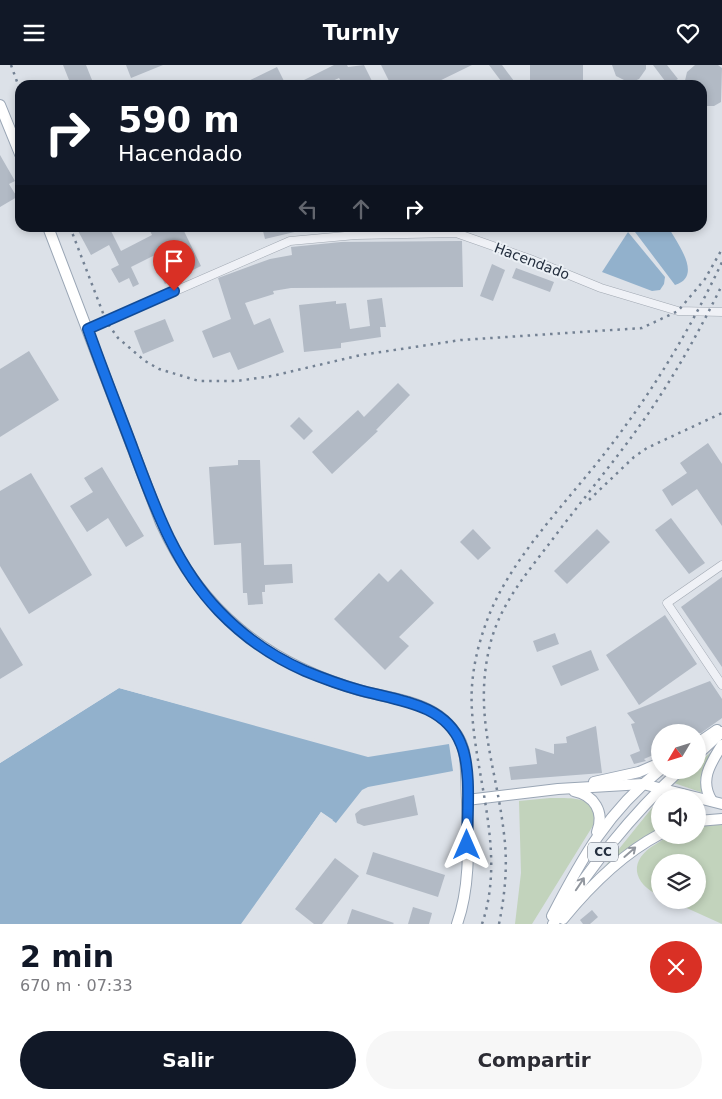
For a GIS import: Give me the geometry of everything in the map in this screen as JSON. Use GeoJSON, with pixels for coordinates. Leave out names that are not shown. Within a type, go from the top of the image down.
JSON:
{"type":"FeatureCollection","features":[{"type":"Feature","properties":{"kind":"main road"},"geometry":{"type":"LineString","coordinates":[[1,109],[15,142]]}},
{"type":"Feature","properties":{"kind":"main road"},"geometry":{"type":"LineString","coordinates":[[50,232],[161,523],[177,556],[196,583],[238,630],[282,660],[358,690],[420,707],[445,721],[458,737],[464,751],[467,877],[464,903],[458,924]]}},
{"type":"Feature","properties":{"kind":"main road"},"geometry":{"type":"LineString","coordinates":[[706,738],[722,727]]}},
{"type":"Feature","properties":{"kind":"main road"},"geometry":{"type":"LineString","coordinates":[[706,747],[722,732]]}},
{"type":"Feature","properties":{"kind":"main road"},"geometry":{"type":"LineString","coordinates":[[717,802],[706,791],[706,778],[722,745]]}},
{"type":"Feature","properties":{"kind":"main road"},"geometry":{"type":"LineString","coordinates":[[558,789],[633,774],[651,767]]}},
{"type":"Feature","properties":{"kind":"main road","name":"CC"},"geometry":{"type":"LineString","coordinates":[[548,924],[593,841],[624,801],[651,777]]}},
{"type":"Feature","properties":{"kind":"main road","name":"CC"},"geometry":{"type":"LineString","coordinates":[[553,924],[603,852],[670,779]]}},
{"type":"Feature","properties":{"kind":"main road"},"geometry":{"type":"LineString","coordinates":[[466,799],[558,789],[643,784],[662,787],[717,802]]}},
{"type":"Feature","properties":{"kind":"main road"},"geometry":{"type":"LineString","coordinates":[[558,789],[587,794],[594,800],[600,820],[593,841]]}},
{"type":"Feature","properties":{"kind":"main road"},"geometry":{"type":"LineString","coordinates":[[706,820],[722,819]]}},
{"type":"Feature","properties":{"kind":"main road"},"geometry":{"type":"LineString","coordinates":[[559,924],[613,867],[637,846],[651,839]]}},
{"type":"Feature","properties":{"kind":"street","name":"Hacendado"},"geometry":{"type":"LineString","coordinates":[[88,329],[290,241],[356,235],[456,233],[530,259],[610,291],[678,311],[722,312]]}},
{"type":"Feature","properties":{"kind":"street"},"geometry":{"type":"LineString","coordinates":[[722,565],[667,603],[722,685]]}},
{"type":"Feature","properties":{"kind":"green space"},"geometry":{"type":"Polygon","coordinates":[[[716,748],[706,768],[706,756],[716,748]]]}},
{"type":"Feature","properties":{"kind":"green space"},"geometry":{"type":"Polygon","coordinates":[[[679,779],[700,779],[702,789],[691,789],[674,783],[679,779]]]}},
{"type":"Feature","properties":{"kind":"green space"},"geometry":{"type":"Polygon","coordinates":[[[550,798],[582,800],[588,803],[593,808],[595,815],[594,824],[532,924],[515,924],[521,873],[519,801],[550,798]]]}},
{"type":"Feature","properties":{"kind":"green space"},"geometry":{"type":"Polygon","coordinates":[[[651,809],[651,834],[639,840],[598,875],[651,809]]]}},
{"type":"Feature","properties":{"kind":"green space"},"geometry":{"type":"Polygon","coordinates":[[[722,824],[722,924],[689,909],[706,909],[706,854],[651,854],[651,891],[639,878],[637,871],[641,857],[647,850],[657,844],[706,844],[706,826],[722,824]]]}},
{"type":"Feature","properties":{"kind":"water"},"geometry":{"type":"Polygon","coordinates":[[[628,232],[665,277],[664,284],[660,290],[652,291],[602,272],[628,232]]]}},
{"type":"Feature","properties":{"kind":"water"},"geometry":{"type":"Polygon","coordinates":[[[635,232],[671,232],[686,259],[688,267],[687,275],[683,281],[675,285],[635,232]]]}},
{"type":"Feature","properties":{"kind":"water"},"geometry":{"type":"Polygon","coordinates":[[[119,688],[368,757],[449,744],[453,771],[368,787],[362,790],[336,823],[321,812],[241,924],[0,924],[0,763],[119,688]]]}},
{"type":"Feature","properties":{"kind":"pier"},"geometry":{"type":"Polygon","coordinates":[[[119,685],[337,745],[337,747],[119,688],[0,763],[0,760],[119,685]]]}},
{"type":"Feature","properties":{"kind":"pier"},"geometry":{"type":"Polygon","coordinates":[[[321,812],[333,820],[331,822],[322,816],[244,924],[242,924],[321,812]]]}},
{"type":"Feature","properties":{"kind":"building"},"geometry":{"type":"Polygon","coordinates":[[[63,65],[86,65],[92,80],[69,80],[63,65]]]}},
{"type":"Feature","properties":{"kind":"building"},"geometry":{"type":"Polygon","coordinates":[[[126,65],[163,65],[131,78],[126,65]]]}},
{"type":"Feature","properties":{"kind":"building"},"geometry":{"type":"Polygon","coordinates":[[[334,65],[347,65],[348,67],[364,65],[372,80],[340,80],[339,78],[335,80],[304,80],[334,65]]]}},
{"type":"Feature","properties":{"kind":"building"},"geometry":{"type":"Polygon","coordinates":[[[381,65],[472,65],[441,80],[388,80],[381,65]]]}},
{"type":"Feature","properties":{"kind":"building"},"geometry":{"type":"Polygon","coordinates":[[[489,65],[502,65],[513,80],[500,80],[489,65]]]}},
{"type":"Feature","properties":{"kind":"building"},"geometry":{"type":"Polygon","coordinates":[[[530,65],[583,65],[583,80],[530,80],[530,65]]]}},
{"type":"Feature","properties":{"kind":"building"},"geometry":{"type":"Polygon","coordinates":[[[612,65],[646,65],[646,69],[637,80],[624,80],[616,76],[612,65]]]}},
{"type":"Feature","properties":{"kind":"building"},"geometry":{"type":"Polygon","coordinates":[[[653,65],[667,65],[678,79],[664,80],[653,65]]]}},
{"type":"Feature","properties":{"kind":"building"},"geometry":{"type":"Polygon","coordinates":[[[695,65],[718,65],[722,68],[721,102],[714,106],[707,106],[707,80],[685,80],[687,72],[695,65]]]}},
{"type":"Feature","properties":{"kind":"building"},"geometry":{"type":"Polygon","coordinates":[[[277,67],[284,80],[250,80],[277,67]]]}},
{"type":"Feature","properties":{"kind":"building"},"geometry":{"type":"Polygon","coordinates":[[[0,155],[15,181],[9,184],[15,194],[15,198],[0,207],[0,155]]]}},
{"type":"Feature","properties":{"kind":"building"},"geometry":{"type":"Polygon","coordinates":[[[79,232],[112,232],[121,251],[152,235],[150,232],[184,232],[201,266],[165,284],[160,274],[168,270],[159,253],[131,267],[139,284],[133,287],[129,278],[119,283],[111,269],[119,265],[109,245],[91,255],[79,232]]]}},
{"type":"Feature","properties":{"kind":"building"},"geometry":{"type":"Polygon","coordinates":[[[263,232],[295,232],[265,239],[263,232]]]}},
{"type":"Feature","properties":{"kind":"building"},"geometry":{"type":"Polygon","coordinates":[[[462,241],[463,287],[291,288],[273,291],[274,294],[245,303],[254,325],[270,318],[284,352],[238,370],[230,352],[213,358],[202,331],[231,319],[218,278],[270,259],[292,255],[291,247],[341,242],[462,241]]]}},
{"type":"Feature","properties":{"kind":"building"},"geometry":{"type":"Polygon","coordinates":[[[492,264],[505,270],[493,301],[480,296],[492,264]]]}},
{"type":"Feature","properties":{"kind":"building"},"geometry":{"type":"Polygon","coordinates":[[[516,268],[554,282],[550,292],[512,278],[516,268]]]}},
{"type":"Feature","properties":{"kind":"building"},"geometry":{"type":"Polygon","coordinates":[[[382,298],[386,327],[380,327],[381,337],[341,343],[341,348],[304,352],[299,305],[336,301],[336,304],[346,303],[350,329],[370,326],[367,300],[382,298]]]}},
{"type":"Feature","properties":{"kind":"building"},"geometry":{"type":"Polygon","coordinates":[[[165,319],[174,341],[143,354],[134,331],[165,319]]]}},
{"type":"Feature","properties":{"kind":"building"},"geometry":{"type":"Polygon","coordinates":[[[29,351],[59,400],[0,437],[0,369],[29,351]]]}},
{"type":"Feature","properties":{"kind":"building"},"geometry":{"type":"Polygon","coordinates":[[[398,383],[410,395],[376,430],[378,431],[332,474],[312,452],[358,410],[364,417],[398,383]]]}},
{"type":"Feature","properties":{"kind":"building"},"geometry":{"type":"Polygon","coordinates":[[[299,417],[313,431],[304,440],[290,426],[299,417]]]}},
{"type":"Feature","properties":{"kind":"building"},"geometry":{"type":"Polygon","coordinates":[[[708,443],[722,464],[722,526],[697,489],[672,506],[662,490],[687,473],[680,463],[708,443]]]}},
{"type":"Feature","properties":{"kind":"building"},"geometry":{"type":"Polygon","coordinates":[[[238,460],[260,460],[264,565],[292,564],[293,583],[265,585],[265,592],[262,592],[263,604],[248,605],[247,593],[243,593],[241,543],[214,545],[209,467],[238,465],[238,460]]]}},
{"type":"Feature","properties":{"kind":"building"},"geometry":{"type":"Polygon","coordinates":[[[102,467],[144,536],[126,547],[108,518],[87,532],[70,506],[93,492],[84,478],[102,467]]]}},
{"type":"Feature","properties":{"kind":"building"},"geometry":{"type":"Polygon","coordinates":[[[31,473],[92,575],[29,614],[0,566],[0,491],[31,473]]]}},
{"type":"Feature","properties":{"kind":"building"},"geometry":{"type":"Polygon","coordinates":[[[671,518],[705,563],[689,574],[655,530],[671,518]]]}},
{"type":"Feature","properties":{"kind":"building"},"geometry":{"type":"Polygon","coordinates":[[[473,529],[491,548],[478,560],[460,542],[473,529]]]}},
{"type":"Feature","properties":{"kind":"building"},"geometry":{"type":"Polygon","coordinates":[[[597,529],[610,542],[567,584],[554,571],[597,529]]]}},
{"type":"Feature","properties":{"kind":"building"},"geometry":{"type":"Polygon","coordinates":[[[401,569],[434,603],[399,637],[409,646],[385,670],[334,619],[379,573],[388,582],[401,569]]]}},
{"type":"Feature","properties":{"kind":"building"},"geometry":{"type":"Polygon","coordinates":[[[722,577],[722,667],[681,607],[722,577]]]}},
{"type":"Feature","properties":{"kind":"building"},"geometry":{"type":"Polygon","coordinates":[[[665,615],[697,664],[639,705],[606,655],[665,615]]]}},
{"type":"Feature","properties":{"kind":"building"},"geometry":{"type":"Polygon","coordinates":[[[0,627],[23,665],[0,679],[0,627]]]}},
{"type":"Feature","properties":{"kind":"building"},"geometry":{"type":"Polygon","coordinates":[[[555,633],[559,644],[537,652],[533,641],[555,633]]]}},
{"type":"Feature","properties":{"kind":"building"},"geometry":{"type":"Polygon","coordinates":[[[591,650],[599,670],[561,686],[552,666],[591,650]]]}},
{"type":"Feature","properties":{"kind":"building"},"geometry":{"type":"Polygon","coordinates":[[[710,681],[722,699],[722,718],[706,729],[706,724],[651,724],[651,756],[644,759],[646,761],[634,764],[630,755],[640,751],[631,724],[635,723],[627,713],[710,681]]]}},
{"type":"Feature","properties":{"kind":"building"},"geometry":{"type":"Polygon","coordinates":[[[596,726],[602,773],[511,780],[509,767],[537,764],[535,748],[554,754],[554,744],[567,743],[566,737],[596,726]]]}},
{"type":"Feature","properties":{"kind":"building"},"geometry":{"type":"Polygon","coordinates":[[[414,795],[418,815],[364,826],[357,823],[355,814],[361,809],[414,795]]]}},
{"type":"Feature","properties":{"kind":"building"},"geometry":{"type":"Polygon","coordinates":[[[373,852],[445,875],[438,897],[366,874],[373,852]]]}},
{"type":"Feature","properties":{"kind":"building"},"geometry":{"type":"Polygon","coordinates":[[[335,858],[359,876],[322,924],[314,924],[295,909],[335,858]]]}},
{"type":"Feature","properties":{"kind":"building"},"geometry":{"type":"Polygon","coordinates":[[[413,907],[432,913],[429,924],[408,924],[413,907]]]}},
{"type":"Feature","properties":{"kind":"building"},"geometry":{"type":"Polygon","coordinates":[[[352,909],[394,923],[347,924],[352,909]]]}},
{"type":"Feature","properties":{"kind":"building"},"geometry":{"type":"Polygon","coordinates":[[[592,910],[598,917],[590,924],[583,924],[580,920],[592,910]]]}},
{"type":"Feature","properties":{"kind":"railway"},"geometry":{"type":"LineString","coordinates":[[11,65],[16,80]]}},
{"type":"Feature","properties":{"kind":"railway"},"geometry":{"type":"LineString","coordinates":[[72,232],[106,321],[118,338],[145,361],[159,369],[199,381],[237,381],[272,376],[361,355],[461,340],[642,328],[678,311],[705,279],[722,249]]}},
{"type":"Feature","properties":{"kind":"railway"},"geometry":{"type":"LineString","coordinates":[[482,924],[489,898],[490,844],[488,817],[475,737],[472,690],[474,669],[484,629],[506,581],[521,558],[625,427],[656,382],[684,335],[722,262]]}},
{"type":"Feature","properties":{"kind":"railway"},"geometry":{"type":"LineString","coordinates":[[499,924],[503,902],[506,857],[500,809],[487,738],[484,692],[486,667],[495,627],[523,578],[650,411],[693,340],[722,285]]}},
{"type":"Feature","properties":{"kind":"railway"},"geometry":{"type":"LineString","coordinates":[[589,500],[634,457],[647,448],[722,413]]}},
{"type":"Feature","properties":{"kind":"route"},"geometry":{"type":"LineString","coordinates":[[174,291],[88,329],[148,491],[169,541],[177,556],[218,611],[238,630],[258,645],[282,660],[306,671],[358,690],[392,697],[429,710],[445,721],[461,742],[464,751],[467,780],[467,845]]}}]}
